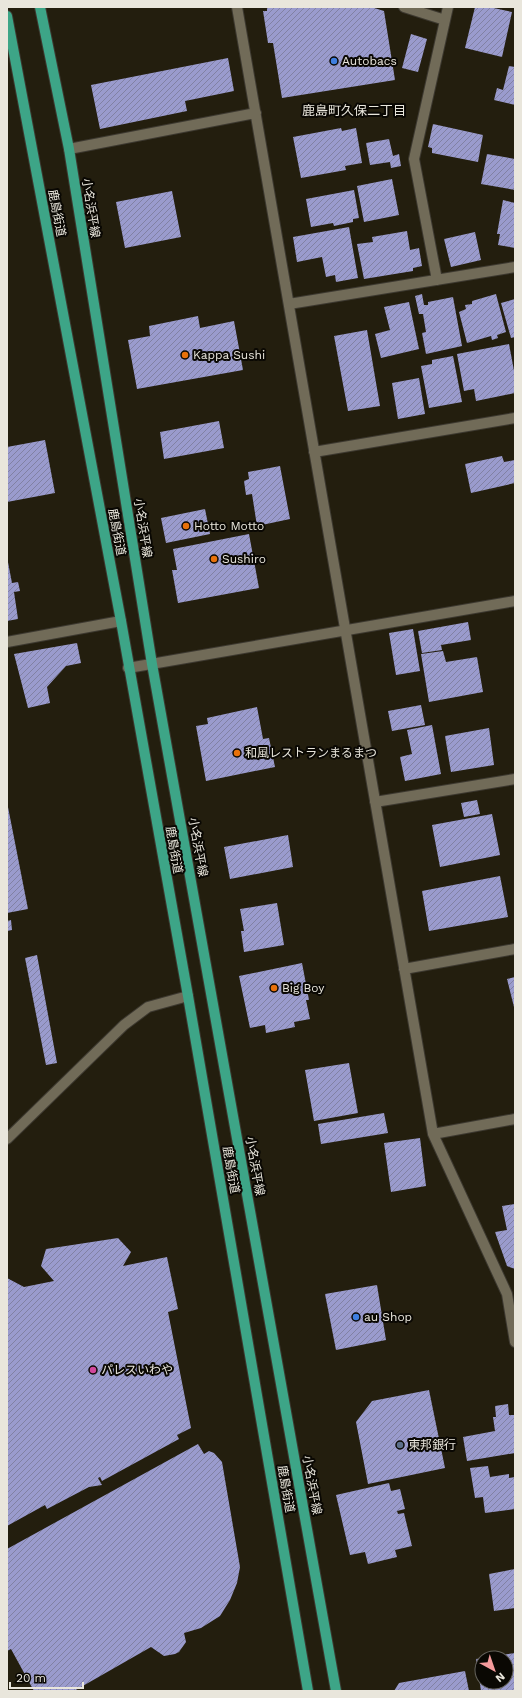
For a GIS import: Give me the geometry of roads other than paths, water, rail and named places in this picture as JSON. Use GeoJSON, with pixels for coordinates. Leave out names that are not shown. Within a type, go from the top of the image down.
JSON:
{"type":"FeatureCollection","features":[{"type":"Feature","properties":{"kind":"main road","name":"小名浜平線"},"geometry":{"type":"LineString","coordinates":[[40,7],[69,149],[152,664],[336,1691]]}},
{"type":"Feature","properties":{"kind":"main road","name":"鹿島街道"},"geometry":{"type":"LineString","coordinates":[[7,16],[120,621],[188,996],[308,1691]]}},
{"type":"Feature","properties":{"kind":"street"},"geometry":{"type":"LineString","coordinates":[[237,7],[433,1134],[511,1293],[515,1342]]}},
{"type":"Feature","properties":{"kind":"street"},"geometry":{"type":"LineString","coordinates":[[404,7],[445,20]]}},
{"type":"Feature","properties":{"kind":"street"},"geometry":{"type":"LineString","coordinates":[[437,280],[414,160],[448,7]]}},
{"type":"Feature","properties":{"kind":"street"},"geometry":{"type":"LineString","coordinates":[[69,149],[256,113]]}},
{"type":"Feature","properties":{"kind":"street"},"geometry":{"type":"LineString","coordinates":[[289,304],[515,266]]}},
{"type":"Feature","properties":{"kind":"street"},"geometry":{"type":"LineString","coordinates":[[314,452],[515,418]]}},
{"type":"Feature","properties":{"kind":"street"},"geometry":{"type":"LineString","coordinates":[[128,668],[515,601]]}},
{"type":"Feature","properties":{"kind":"street"},"geometry":{"type":"LineString","coordinates":[[7,642],[120,621]]}},
{"type":"Feature","properties":{"kind":"street"},"geometry":{"type":"LineString","coordinates":[[375,802],[515,779]]}},
{"type":"Feature","properties":{"kind":"street"},"geometry":{"type":"LineString","coordinates":[[404,969],[515,949]]}},
{"type":"Feature","properties":{"kind":"street"},"geometry":{"type":"LineString","coordinates":[[7,1139],[124,1025],[148,1007],[188,996]]}},
{"type":"Feature","properties":{"kind":"street"},"geometry":{"type":"LineString","coordinates":[[433,1134],[515,1119]]}},
{"type":"Feature","properties":{"kind":"place","name":"Autobacs"},"geometry":{"type":"Point","coordinates":[334,61]}},
{"type":"Feature","properties":{"kind":"place","name":"Kappa Sushi"},"geometry":{"type":"Point","coordinates":[185,355]}},
{"type":"Feature","properties":{"kind":"place","name":"Hotto Motto"},"geometry":{"type":"Point","coordinates":[186,526]}},
{"type":"Feature","properties":{"kind":"place","name":"Sushiro"},"geometry":{"type":"Point","coordinates":[214,559]}},
{"type":"Feature","properties":{"kind":"place","name":"和風レストランまるまつ"},"geometry":{"type":"Point","coordinates":[237,753]}},
{"type":"Feature","properties":{"kind":"place","name":"Big Boy"},"geometry":{"type":"Point","coordinates":[274,988]}},
{"type":"Feature","properties":{"kind":"place","name":"au Shop"},"geometry":{"type":"Point","coordinates":[356,1317]}},
{"type":"Feature","properties":{"kind":"place","name":"パレスいわや"},"geometry":{"type":"Point","coordinates":[93,1370]}},
{"type":"Feature","properties":{"kind":"place","name":"東邦銀行"},"geometry":{"type":"Point","coordinates":[400,1445]}},
{"type":"Feature","properties":{"kind":"district","name":"鹿島町久保二丁目"},"geometry":{"type":"Point","coordinates":[354,110]}}]}
